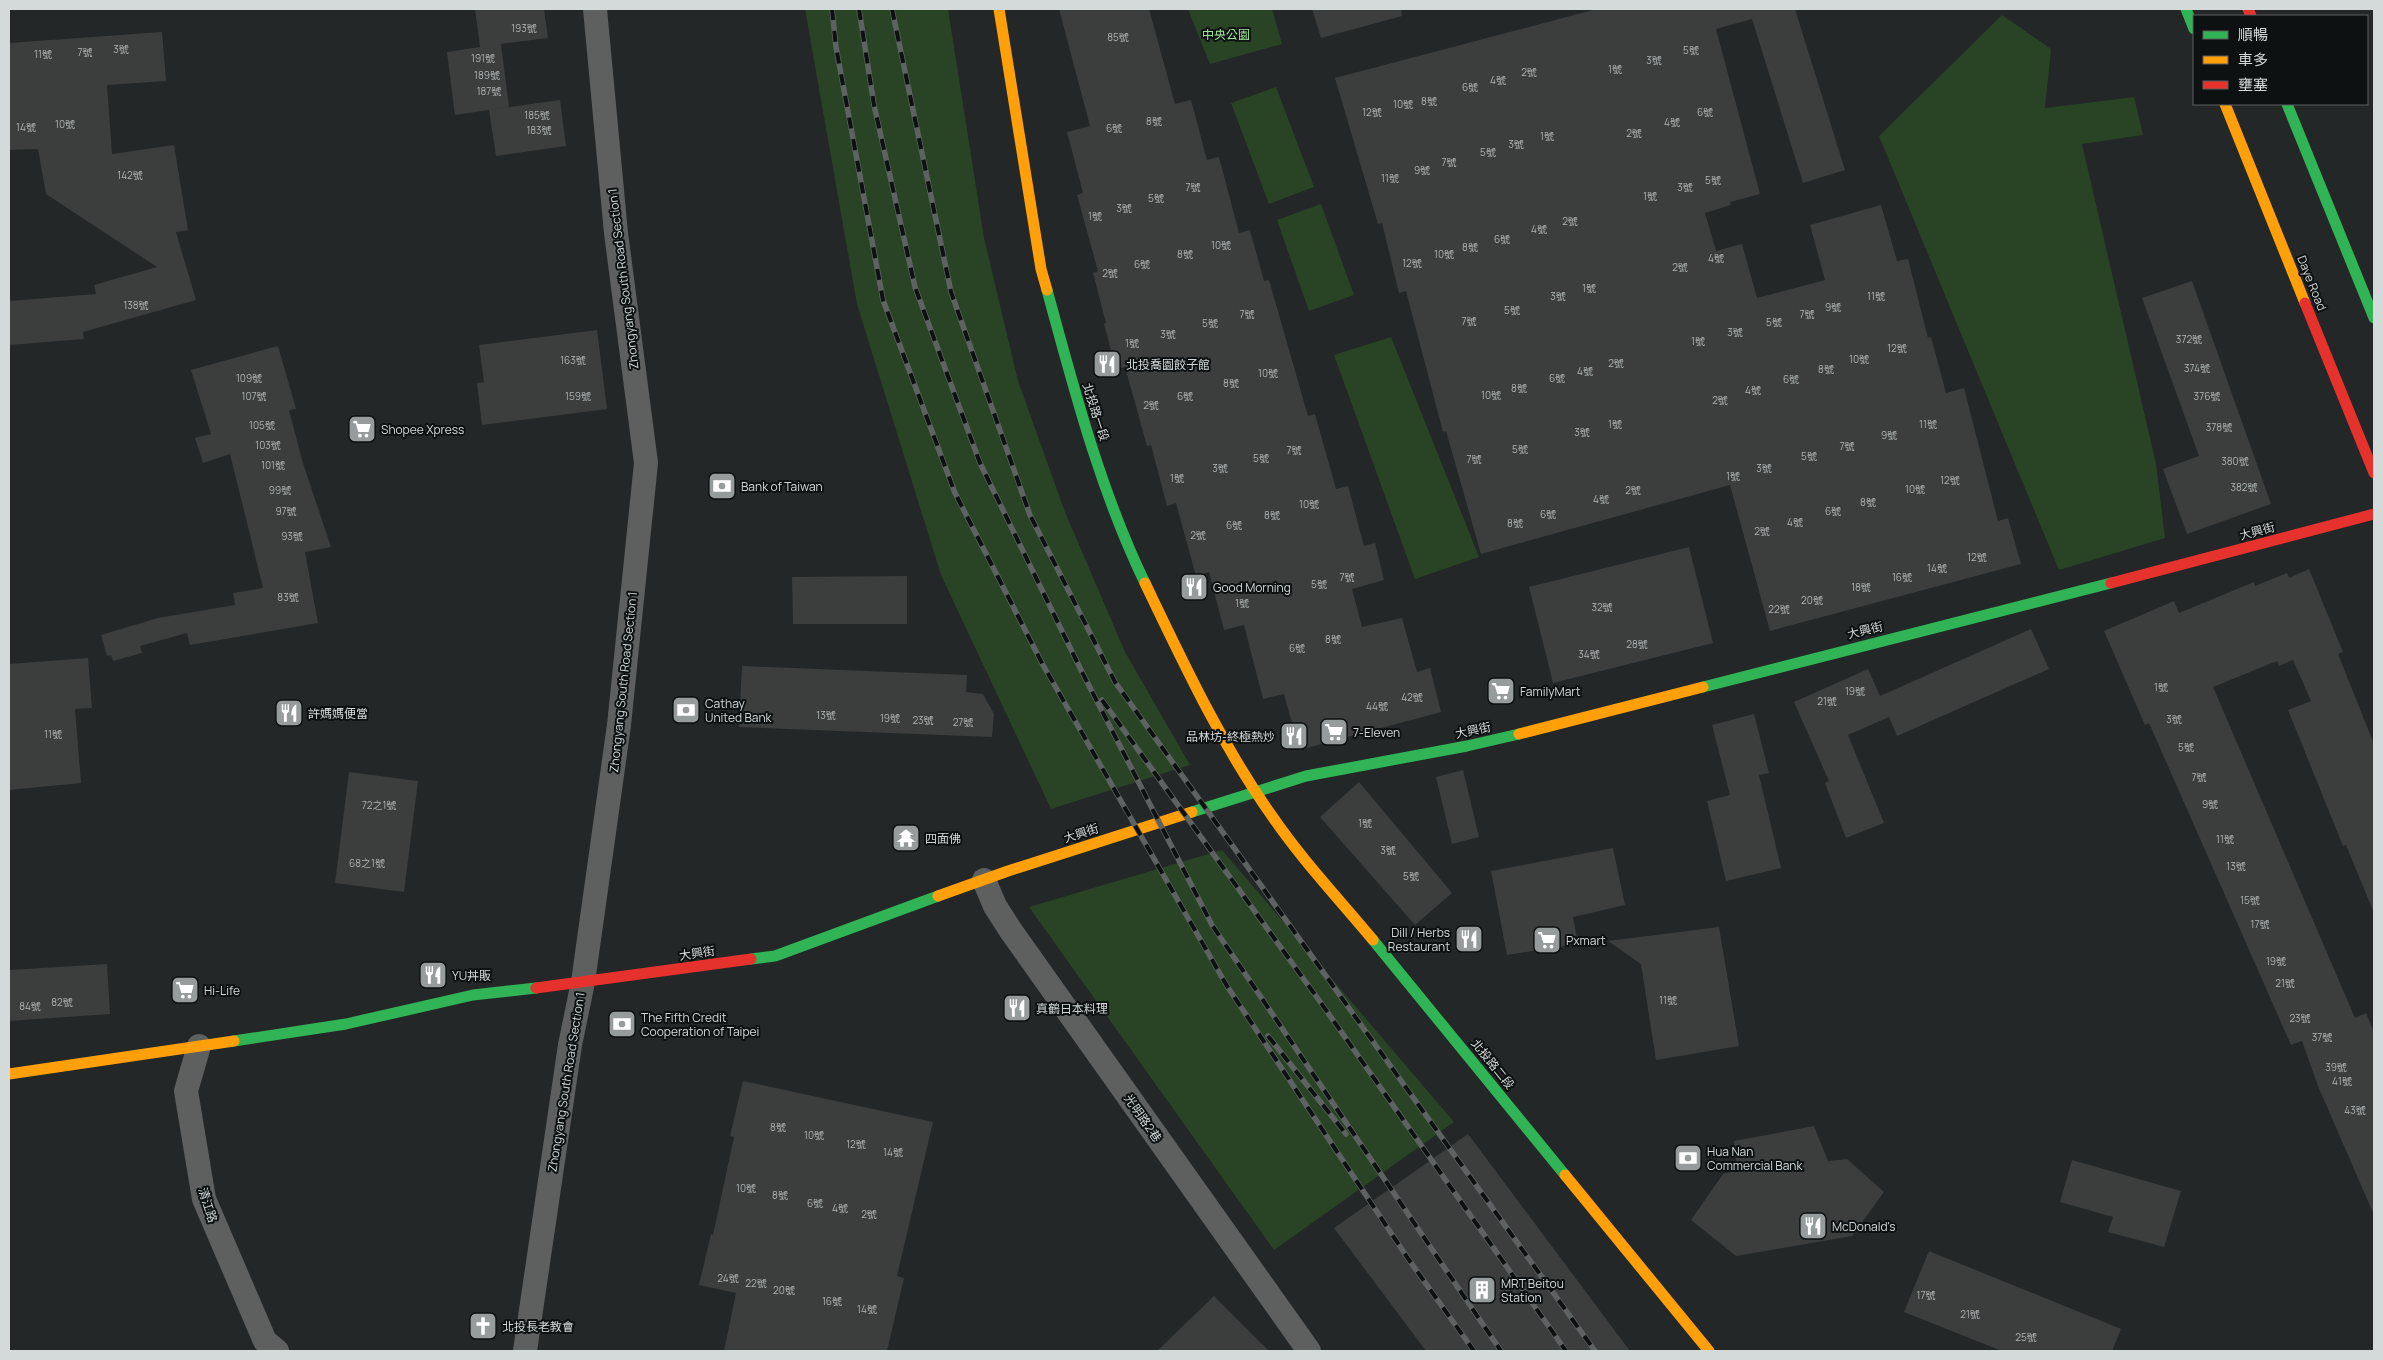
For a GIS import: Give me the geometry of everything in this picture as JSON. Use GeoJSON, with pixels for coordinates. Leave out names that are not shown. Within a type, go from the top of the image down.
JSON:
{"type":"FeatureCollection","features":[{"type":"Feature","properties":{"kind":"street","name":"Zhongyang South Road Section 1"},"geometry":{"type":"LineString","coordinates":[[525,1351],[570,1045],[583,982],[619,726],[646,463],[616,233],[595,9]]}},
{"type":"Feature","properties":{"kind":"street","name":"北投路一段"},"geometry":{"type":"LineString","coordinates":[[999,9],[1041,268],[1076,396],[1123,538],[1186,669],[1231,752],[1257,793]]}},
{"type":"Feature","properties":{"kind":"street"},"geometry":{"type":"LineString","coordinates":[[2186,9],[2193,26]]}},
{"type":"Feature","properties":{"kind":"street","name":"Daye Road"},"geometry":{"type":"LineString","coordinates":[[2225,105],[2374,472]]}},
{"type":"Feature","properties":{"kind":"street"},"geometry":{"type":"LineString","coordinates":[[2287,105],[2374,318]]}},
{"type":"Feature","properties":{"kind":"street","name":"大興街"},"geometry":{"type":"LineString","coordinates":[[9,1074],[81,1065],[346,1024],[473,995],[774,956],[984,880],[1306,776],[1467,746],[1561,724],[2039,600],[2181,566],[2374,514]]}},
{"type":"Feature","properties":{"kind":"street","name":"北投路二段"},"geometry":{"type":"LineString","coordinates":[[1257,793],[1272,817],[1709,1351]]}},
{"type":"Feature","properties":{"kind":"street","name":"光明路2巷"},"geometry":{"type":"LineString","coordinates":[[984,880],[995,906],[1011,932],[1309,1351]]}},
{"type":"Feature","properties":{"kind":"street","name":"清江路"},"geometry":{"type":"LineString","coordinates":[[199,1046],[186,1091],[204,1199],[268,1348]]}},
{"type":"Feature","properties":{"kind":"green space"},"geometry":{"type":"Polygon","coordinates":[[[805,9],[948,9],[984,238],[1018,381],[1065,512],[1125,652],[1190,765],[1051,809],[941,575],[857,304],[805,9]]]}},
{"type":"Feature","properties":{"kind":"green space","name":"中央公園"},"geometry":{"type":"Polygon","coordinates":[[[1188,9],[1272,9],[1282,44],[1210,64],[1188,9]]]}},
{"type":"Feature","properties":{"kind":"green space"},"geometry":{"type":"Polygon","coordinates":[[[2002,15],[2051,49],[2045,108],[2134,97],[2143,135],[2082,144],[2156,464],[2165,538],[2059,570],[1879,136],[2002,15]]]}},
{"type":"Feature","properties":{"kind":"green space"},"geometry":{"type":"Polygon","coordinates":[[[1276,87],[1314,187],[1269,204],[1231,103],[1276,87]]]}},
{"type":"Feature","properties":{"kind":"green space"},"geometry":{"type":"Polygon","coordinates":[[[1321,204],[1354,295],[1309,311],[1277,220],[1321,204]]]}},
{"type":"Feature","properties":{"kind":"green space"},"geometry":{"type":"Polygon","coordinates":[[[1391,337],[1479,557],[1415,579],[1334,355],[1391,337]]]}},
{"type":"Feature","properties":{"kind":"green space"},"geometry":{"type":"Polygon","coordinates":[[[1222,850],[1454,1122],[1274,1250],[1029,907],[1222,850]]]}},
{"type":"Feature","properties":{"kind":"building"},"geometry":{"type":"Polygon","coordinates":[[[475,9],[544,9],[548,38],[501,44],[509,107],[455,115],[447,52],[480,47],[475,9]]]}},
{"type":"Feature","properties":{"kind":"building"},"geometry":{"type":"Polygon","coordinates":[[[1059,9],[1149,9],[1175,104],[1191,100],[1207,160],[1219,157],[1239,233],[1250,230],[1264,281],[1269,280],[1308,416],[1315,414],[1336,489],[1348,486],[1364,546],[1375,543],[1384,580],[1352,589],[1362,627],[1402,618],[1417,672],[1430,668],[1441,712],[1299,750],[1284,694],[1263,699],[1244,625],[1224,630],[1209,572],[1196,576],[1176,503],[1167,506],[1151,445],[1147,446],[1125,367],[1116,369],[1104,324],[1106,323],[1093,273],[1098,271],[1077,195],[1083,193],[1067,132],[1090,126],[1059,9]]]}},
{"type":"Feature","properties":{"kind":"building"},"geometry":{"type":"Polygon","coordinates":[[[1312,9],[1401,9],[1402,16],[1321,38],[1312,9]]]}},
{"type":"Feature","properties":{"kind":"building"},"geometry":{"type":"Polygon","coordinates":[[[1597,9],[1795,9],[1845,170],[1803,183],[1752,19],[1716,29],[1760,194],[1730,202],[1731,205],[1705,213],[1716,251],[1742,244],[1757,298],[1825,280],[1810,225],[1881,205],[1897,261],[1908,259],[1928,338],[1931,337],[1946,393],[1964,388],[1998,521],[2008,518],[2021,564],[1770,631],[1730,485],[1481,554],[1446,431],[1443,432],[1406,291],[1399,293],[1382,223],[1378,224],[1335,78],[1597,9]]]}},
{"type":"Feature","properties":{"kind":"building"},"geometry":{"type":"Polygon","coordinates":[[[162,32],[166,81],[107,85],[112,154],[174,145],[188,230],[176,232],[196,300],[83,332],[84,339],[9,345],[9,301],[96,294],[94,285],[157,267],[46,194],[38,149],[9,150],[9,43],[162,32]]]}},
{"type":"Feature","properties":{"kind":"building"},"geometry":{"type":"Polygon","coordinates":[[[560,100],[566,146],[496,156],[489,110],[560,100]]]}},
{"type":"Feature","properties":{"kind":"building"},"geometry":{"type":"Polygon","coordinates":[[[2192,281],[2271,504],[2187,534],[2163,469],[2199,456],[2142,298],[2192,281]]]}},
{"type":"Feature","properties":{"kind":"building"},"geometry":{"type":"Polygon","coordinates":[[[597,330],[607,409],[482,425],[477,383],[484,382],[479,345],[597,330]]]}},
{"type":"Feature","properties":{"kind":"building"},"geometry":{"type":"Polygon","coordinates":[[[278,346],[296,409],[289,410],[302,460],[331,547],[305,552],[318,623],[190,645],[187,633],[140,646],[142,653],[113,661],[111,655],[107,656],[101,635],[158,618],[235,605],[233,593],[263,588],[230,454],[203,463],[195,438],[211,434],[191,370],[278,346]]]}},
{"type":"Feature","properties":{"kind":"building"},"geometry":{"type":"Polygon","coordinates":[[[1689,547],[1713,643],[1553,683],[1529,587],[1689,547]]]}},
{"type":"Feature","properties":{"kind":"building"},"geometry":{"type":"Polygon","coordinates":[[[2309,569],[2343,652],[2338,654],[2374,744],[2374,913],[2346,845],[2343,846],[2288,710],[2311,701],[2293,660],[2279,666],[2277,661],[2213,687],[2355,1018],[2366,1013],[2374,1032],[2374,1215],[2318,1086],[2302,1041],[2291,1045],[2149,723],[2145,725],[2104,631],[2174,601],[2179,613],[2254,582],[2255,586],[2287,573],[2289,578],[2309,569]]]}},
{"type":"Feature","properties":{"kind":"building"},"geometry":{"type":"Polygon","coordinates":[[[907,576],[907,624],[793,624],[792,577],[907,576]]]}},
{"type":"Feature","properties":{"kind":"building"},"geometry":{"type":"Polygon","coordinates":[[[2031,629],[2049,669],[1897,736],[1889,717],[1848,735],[1884,823],[1846,838],[1825,783],[1829,781],[1794,702],[1868,669],[1880,696],[2031,629]]]}},
{"type":"Feature","properties":{"kind":"building"},"geometry":{"type":"Polygon","coordinates":[[[88,658],[92,708],[75,709],[81,783],[9,790],[9,664],[88,658]]]}},
{"type":"Feature","properties":{"kind":"building"},"geometry":{"type":"Polygon","coordinates":[[[742,666],[967,675],[966,692],[983,694],[994,714],[992,737],[739,727],[742,666]]]}},
{"type":"Feature","properties":{"kind":"building"},"geometry":{"type":"Polygon","coordinates":[[[1754,714],[1769,773],[1759,775],[1781,868],[1726,881],[1707,801],[1730,795],[1712,725],[1754,714]]]}},
{"type":"Feature","properties":{"kind":"building"},"geometry":{"type":"Polygon","coordinates":[[[1463,770],[1479,837],[1452,844],[1436,777],[1463,770]]]}},
{"type":"Feature","properties":{"kind":"building"},"geometry":{"type":"Polygon","coordinates":[[[349,772],[418,781],[404,892],[335,883],[349,772]]]}},
{"type":"Feature","properties":{"kind":"building"},"geometry":{"type":"Polygon","coordinates":[[[1359,782],[1452,893],[1415,925],[1320,817],[1359,782]]]}},
{"type":"Feature","properties":{"kind":"building"},"geometry":{"type":"Polygon","coordinates":[[[1613,848],[1625,905],[1573,917],[1578,944],[1507,955],[1491,871],[1613,848]]]}},
{"type":"Feature","properties":{"kind":"building"},"geometry":{"type":"Polygon","coordinates":[[[1719,927],[1739,1046],[1656,1060],[1641,964],[1608,941],[1719,927]]]}},
{"type":"Feature","properties":{"kind":"building"},"geometry":{"type":"Polygon","coordinates":[[[107,964],[110,1014],[9,1021],[9,970],[107,964]]]}},
{"type":"Feature","properties":{"kind":"building"},"geometry":{"type":"Polygon","coordinates":[[[743,1081],[933,1122],[897,1276],[904,1278],[887,1351],[724,1351],[736,1293],[699,1285],[711,1234],[713,1235],[734,1137],[730,1136],[743,1081]]]}},
{"type":"Feature","properties":{"kind":"building"},"geometry":{"type":"Polygon","coordinates":[[[1814,1126],[1828,1161],[1847,1159],[1884,1192],[1852,1236],[1736,1256],[1691,1220],[1723,1174],[1737,1170],[1734,1141],[1814,1126]]]}},
{"type":"Feature","properties":{"kind":"building","name":"MRT Beitou Station"},"geometry":{"type":"Polygon","coordinates":[[[1468,1134],[1630,1351],[1426,1351],[1334,1228],[1468,1134]]]}},
{"type":"Feature","properties":{"kind":"building"},"geometry":{"type":"Polygon","coordinates":[[[2072,1160],[2181,1191],[2164,1247],[2108,1232],[2113,1217],[2060,1202],[2072,1160]]]}},
{"type":"Feature","properties":{"kind":"building"},"geometry":{"type":"Polygon","coordinates":[[[1929,1251],[2121,1329],[2112,1351],[2002,1351],[1904,1312],[1929,1251]]]}},
{"type":"Feature","properties":{"kind":"building"},"geometry":{"type":"Polygon","coordinates":[[[1214,1296],[1269,1351],[1157,1351],[1214,1296]]]}},
{"type":"Feature","properties":{"kind":"railway"},"geometry":{"type":"LineString","coordinates":[[832,9],[836,47],[883,300],[955,493],[1043,665],[1227,986],[1409,1260],[1474,1351]]}},
{"type":"Feature","properties":{"kind":"railway"},"geometry":{"type":"LineString","coordinates":[[859,9],[874,105],[915,287],[980,463],[1082,672],[1212,925],[1501,1351]]}},
{"type":"Feature","properties":{"kind":"railway"},"geometry":{"type":"LineString","coordinates":[[892,9],[951,292],[1030,515],[1115,682],[1595,1351]]}},
{"type":"Feature","properties":{"kind":"railway"},"geometry":{"type":"LineString","coordinates":[[1102,700],[1321,1003],[1566,1351]]}},
{"type":"Feature","properties":{"kind":"railway"},"geometry":{"type":"LineString","coordinates":[[1268,1036],[1346,1134]]}},
{"type":"Feature","properties":{"kind":"traffic: fast"},"geometry":{"type":"LineString","coordinates":[[2186,9],[2193,26]]}},
{"type":"Feature","properties":{"kind":"traffic: fast"},"geometry":{"type":"LineString","coordinates":[[2287,105],[2374,318]]}},
{"type":"Feature","properties":{"kind":"traffic: fast"},"geometry":{"type":"LineString","coordinates":[[1047,290],[1101,476],[1114,512],[1145,583]]}},
{"type":"Feature","properties":{"kind":"traffic: fast"},"geometry":{"type":"LineString","coordinates":[[1703,687],[2111,583]]}},
{"type":"Feature","properties":{"kind":"traffic: fast"},"geometry":{"type":"LineString","coordinates":[[1192,812],[1306,776],[1467,746],[1519,734]]}},
{"type":"Feature","properties":{"kind":"traffic: fast"},"geometry":{"type":"LineString","coordinates":[[751,959],[775,956],[938,896]]}},
{"type":"Feature","properties":{"kind":"traffic: fast"},"geometry":{"type":"LineString","coordinates":[[1373,940],[1565,1175]]}},
{"type":"Feature","properties":{"kind":"traffic: fast"},"geometry":{"type":"LineString","coordinates":[[234,1041],[346,1024],[473,995],[536,988]]}},
{"type":"Feature","properties":{"kind":"traffic: slow"},"geometry":{"type":"LineString","coordinates":[[999,9],[1041,269],[1047,290]]}},
{"type":"Feature","properties":{"kind":"traffic: slow"},"geometry":{"type":"LineString","coordinates":[[2225,105],[2305,303]]}},
{"type":"Feature","properties":{"kind":"traffic: slow"},"geometry":{"type":"LineString","coordinates":[[1145,583],[1219,731],[1253,789],[1296,848],[1373,940]]}},
{"type":"Feature","properties":{"kind":"traffic: slow"},"geometry":{"type":"LineString","coordinates":[[1519,734],[1703,687]]}},
{"type":"Feature","properties":{"kind":"traffic: slow"},"geometry":{"type":"LineString","coordinates":[[938,896],[1008,871],[1192,812]]}},
{"type":"Feature","properties":{"kind":"traffic: slow"},"geometry":{"type":"LineString","coordinates":[[9,1074],[234,1041]]}},
{"type":"Feature","properties":{"kind":"traffic: slow"},"geometry":{"type":"LineString","coordinates":[[1565,1175],[1709,1351]]}},
{"type":"Feature","properties":{"kind":"traffic: jam"},"geometry":{"type":"LineString","coordinates":[[2248,9],[2251,15]]}},
{"type":"Feature","properties":{"kind":"traffic: jam"},"geometry":{"type":"LineString","coordinates":[[2305,303],[2374,473]]}},
{"type":"Feature","properties":{"kind":"traffic: jam"},"geometry":{"type":"LineString","coordinates":[[2111,583],[2374,514]]}},
{"type":"Feature","properties":{"kind":"traffic: jam"},"geometry":{"type":"LineString","coordinates":[[536,988],[751,959]]}},
{"type":"Feature","properties":{"kind":"place","name":"北投喬園餃子館"},"geometry":{"type":"Point","coordinates":[1107,364]}},
{"type":"Feature","properties":{"kind":"place","name":"Shopee Xpress"},"geometry":{"type":"Point","coordinates":[362,429]}},
{"type":"Feature","properties":{"kind":"place","name":"Bank of Taiwan"},"geometry":{"type":"Point","coordinates":[722,486]}},
{"type":"Feature","properties":{"kind":"place","name":"Good Morning"},"geometry":{"type":"Point","coordinates":[1194,587]}},
{"type":"Feature","properties":{"kind":"place","name":"FamilyMart"},"geometry":{"type":"Point","coordinates":[1501,691]}},
{"type":"Feature","properties":{"kind":"place","name":"Cathay United Bank"},"geometry":{"type":"Point","coordinates":[686,710]}},
{"type":"Feature","properties":{"kind":"place","name":"許媽媽便當"},"geometry":{"type":"Point","coordinates":[289,713]}},
{"type":"Feature","properties":{"kind":"place","name":"7-Eleven"},"geometry":{"type":"Point","coordinates":[1334,732]}},
{"type":"Feature","properties":{"kind":"place","name":"品林坊-終極熱炒"},"geometry":{"type":"Point","coordinates":[1294,736]}},
{"type":"Feature","properties":{"kind":"place","name":"四面佛"},"geometry":{"type":"Point","coordinates":[906,838]}},
{"type":"Feature","properties":{"kind":"place","name":"Dill / Herbs Restaurant"},"geometry":{"type":"Point","coordinates":[1469,939]}},
{"type":"Feature","properties":{"kind":"place","name":"Pxmart"},"geometry":{"type":"Point","coordinates":[1547,940]}},
{"type":"Feature","properties":{"kind":"place","name":"YU丼販"},"geometry":{"type":"Point","coordinates":[433,975]}},
{"type":"Feature","properties":{"kind":"place","name":"Hi-Life"},"geometry":{"type":"Point","coordinates":[185,990]}},
{"type":"Feature","properties":{"kind":"place","name":"真鶴日本料理"},"geometry":{"type":"Point","coordinates":[1017,1008]}},
{"type":"Feature","properties":{"kind":"place","name":"The Fifth Credit Cooperation of Taipei"},"geometry":{"type":"Point","coordinates":[622,1024]}},
{"type":"Feature","properties":{"kind":"place","name":"Hua Nan Commercial Bank"},"geometry":{"type":"Point","coordinates":[1688,1158]}},
{"type":"Feature","properties":{"kind":"place","name":"McDonald's"},"geometry":{"type":"Point","coordinates":[1813,1226]}},
{"type":"Feature","properties":{"kind":"place","name":"MRT Beitou Station"},"geometry":{"type":"Point","coordinates":[1482,1290]}},
{"type":"Feature","properties":{"kind":"place","name":"北投長老教會"},"geometry":{"type":"Point","coordinates":[483,1326]}}]}
